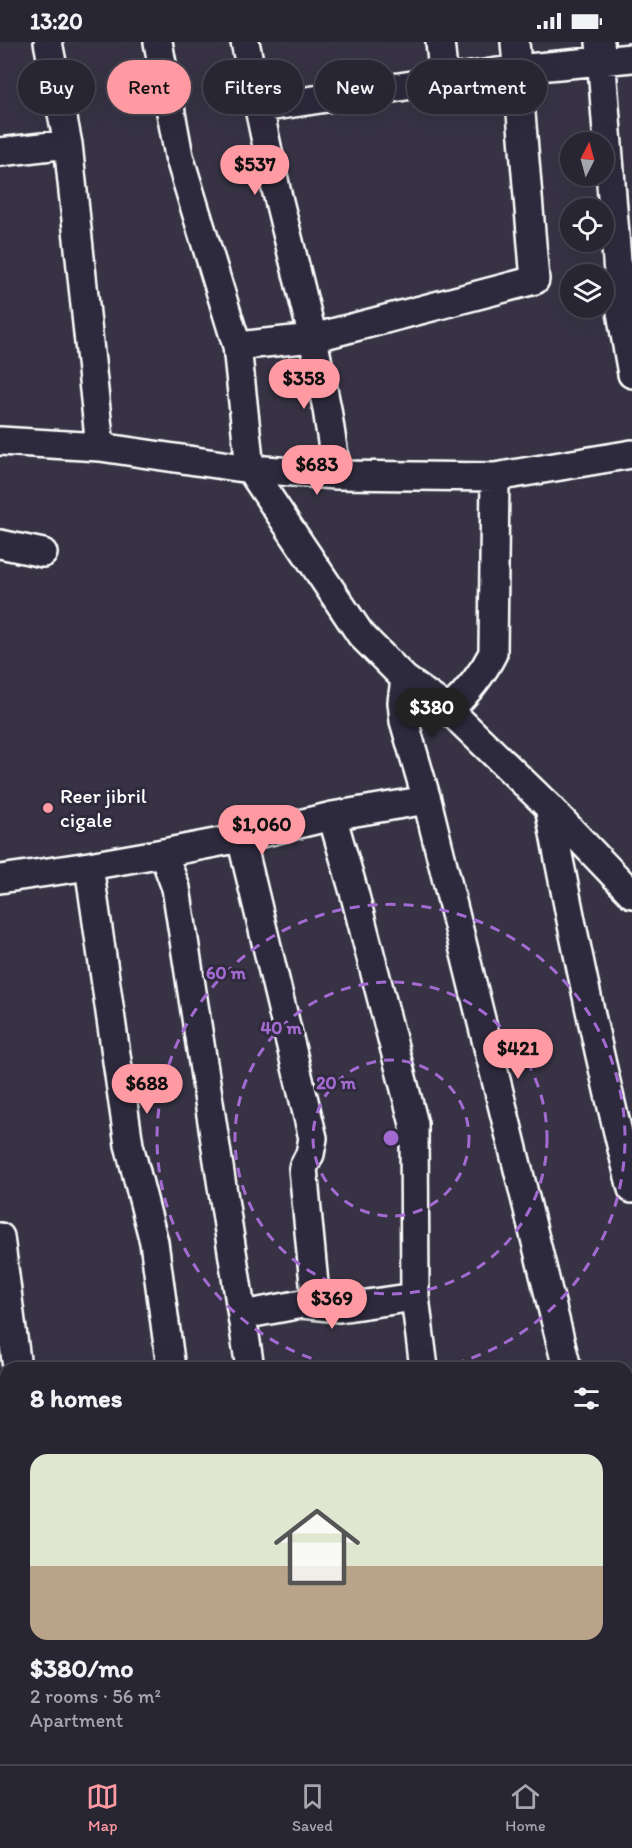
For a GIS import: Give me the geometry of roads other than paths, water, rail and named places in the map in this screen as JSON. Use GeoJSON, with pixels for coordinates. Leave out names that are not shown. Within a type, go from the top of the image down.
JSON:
{"type":"FeatureCollection","features":[{"type":"Feature","properties":{"kind":"street"},"geometry":{"type":"LineString","coordinates":[[48,42],[68,144],[100,447]]}},
{"type":"Feature","properties":{"kind":"street"},"geometry":{"type":"LineString","coordinates":[[158,42],[179,156],[237,346],[250,469],[361,635],[405,679],[449,710],[549,807],[632,894]]}},
{"type":"Feature","properties":{"kind":"street"},"geometry":{"type":"LineString","coordinates":[[246,42],[250,60]]}},
{"type":"Feature","properties":{"kind":"street"},"geometry":{"type":"LineString","coordinates":[[440,42],[442,60]]}},
{"type":"Feature","properties":{"kind":"street"},"geometry":{"type":"LineString","coordinates":[[515,42],[516,60]]}},
{"type":"Feature","properties":{"kind":"street"},"geometry":{"type":"LineString","coordinates":[[547,63],[600,52],[632,58]]}},
{"type":"Feature","properties":{"kind":"street"},"geometry":{"type":"LineString","coordinates":[[600,52],[623,244],[621,312],[632,374]]}},
{"type":"Feature","properties":{"kind":"street"},"geometry":{"type":"LineString","coordinates":[[303,102],[407,86]]}},
{"type":"Feature","properties":{"kind":"street"},"geometry":{"type":"LineString","coordinates":[[262,114],[276,189],[313,338],[327,409],[336,475]]}},
{"type":"Feature","properties":{"kind":"street"},"geometry":{"type":"LineString","coordinates":[[237,346],[313,338],[536,280],[521,114]]}},
{"type":"Feature","properties":{"kind":"street"},"geometry":{"type":"LineString","coordinates":[[0,152],[68,144]]}},
{"type":"Feature","properties":{"kind":"street"},"geometry":{"type":"LineString","coordinates":[[0,441],[100,447],[250,469],[336,475],[495,477],[632,454]]}},
{"type":"Feature","properties":{"kind":"street"},"geometry":{"type":"LineString","coordinates":[[449,710],[481,676],[493,652],[495,477]]}},
{"type":"Feature","properties":{"kind":"street"},"geometry":{"type":"LineString","coordinates":[[0,544],[43,553]]}},
{"type":"Feature","properties":{"kind":"street"},"geometry":{"type":"LineString","coordinates":[[405,679],[402,702],[404,721],[427,800],[566,1362]]}},
{"type":"Feature","properties":{"kind":"street"},"geometry":{"type":"LineString","coordinates":[[0,879],[89,867],[241,838],[332,816],[427,800]]}},
{"type":"Feature","properties":{"kind":"street"},"geometry":{"type":"LineString","coordinates":[[549,807],[571,928],[609,1099],[632,1189]]}},
{"type":"Feature","properties":{"kind":"street"},"geometry":{"type":"LineString","coordinates":[[332,816],[414,1124],[415,1297],[423,1362]]}},
{"type":"Feature","properties":{"kind":"street"},"geometry":{"type":"LineString","coordinates":[[241,838],[313,1138],[310,1154],[303,1168],[316,1305]]}},
{"type":"Feature","properties":{"kind":"street"},"geometry":{"type":"LineString","coordinates":[[163,853],[176,888],[249,1362]]}},
{"type":"Feature","properties":{"kind":"street"},"geometry":{"type":"LineString","coordinates":[[89,867],[129,1144],[154,1242],[170,1362]]}},
{"type":"Feature","properties":{"kind":"street"},"geometry":{"type":"LineString","coordinates":[[0,1237],[16,1362]]}},
{"type":"Feature","properties":{"kind":"street"},"geometry":{"type":"LineString","coordinates":[[243,1315],[302,1304],[339,1308],[415,1297]]}},
{"type":"Feature","properties":{"kind":"place","name":"Reer jibril cigale"},"geometry":{"type":"Point","coordinates":[48,808]}}]}
